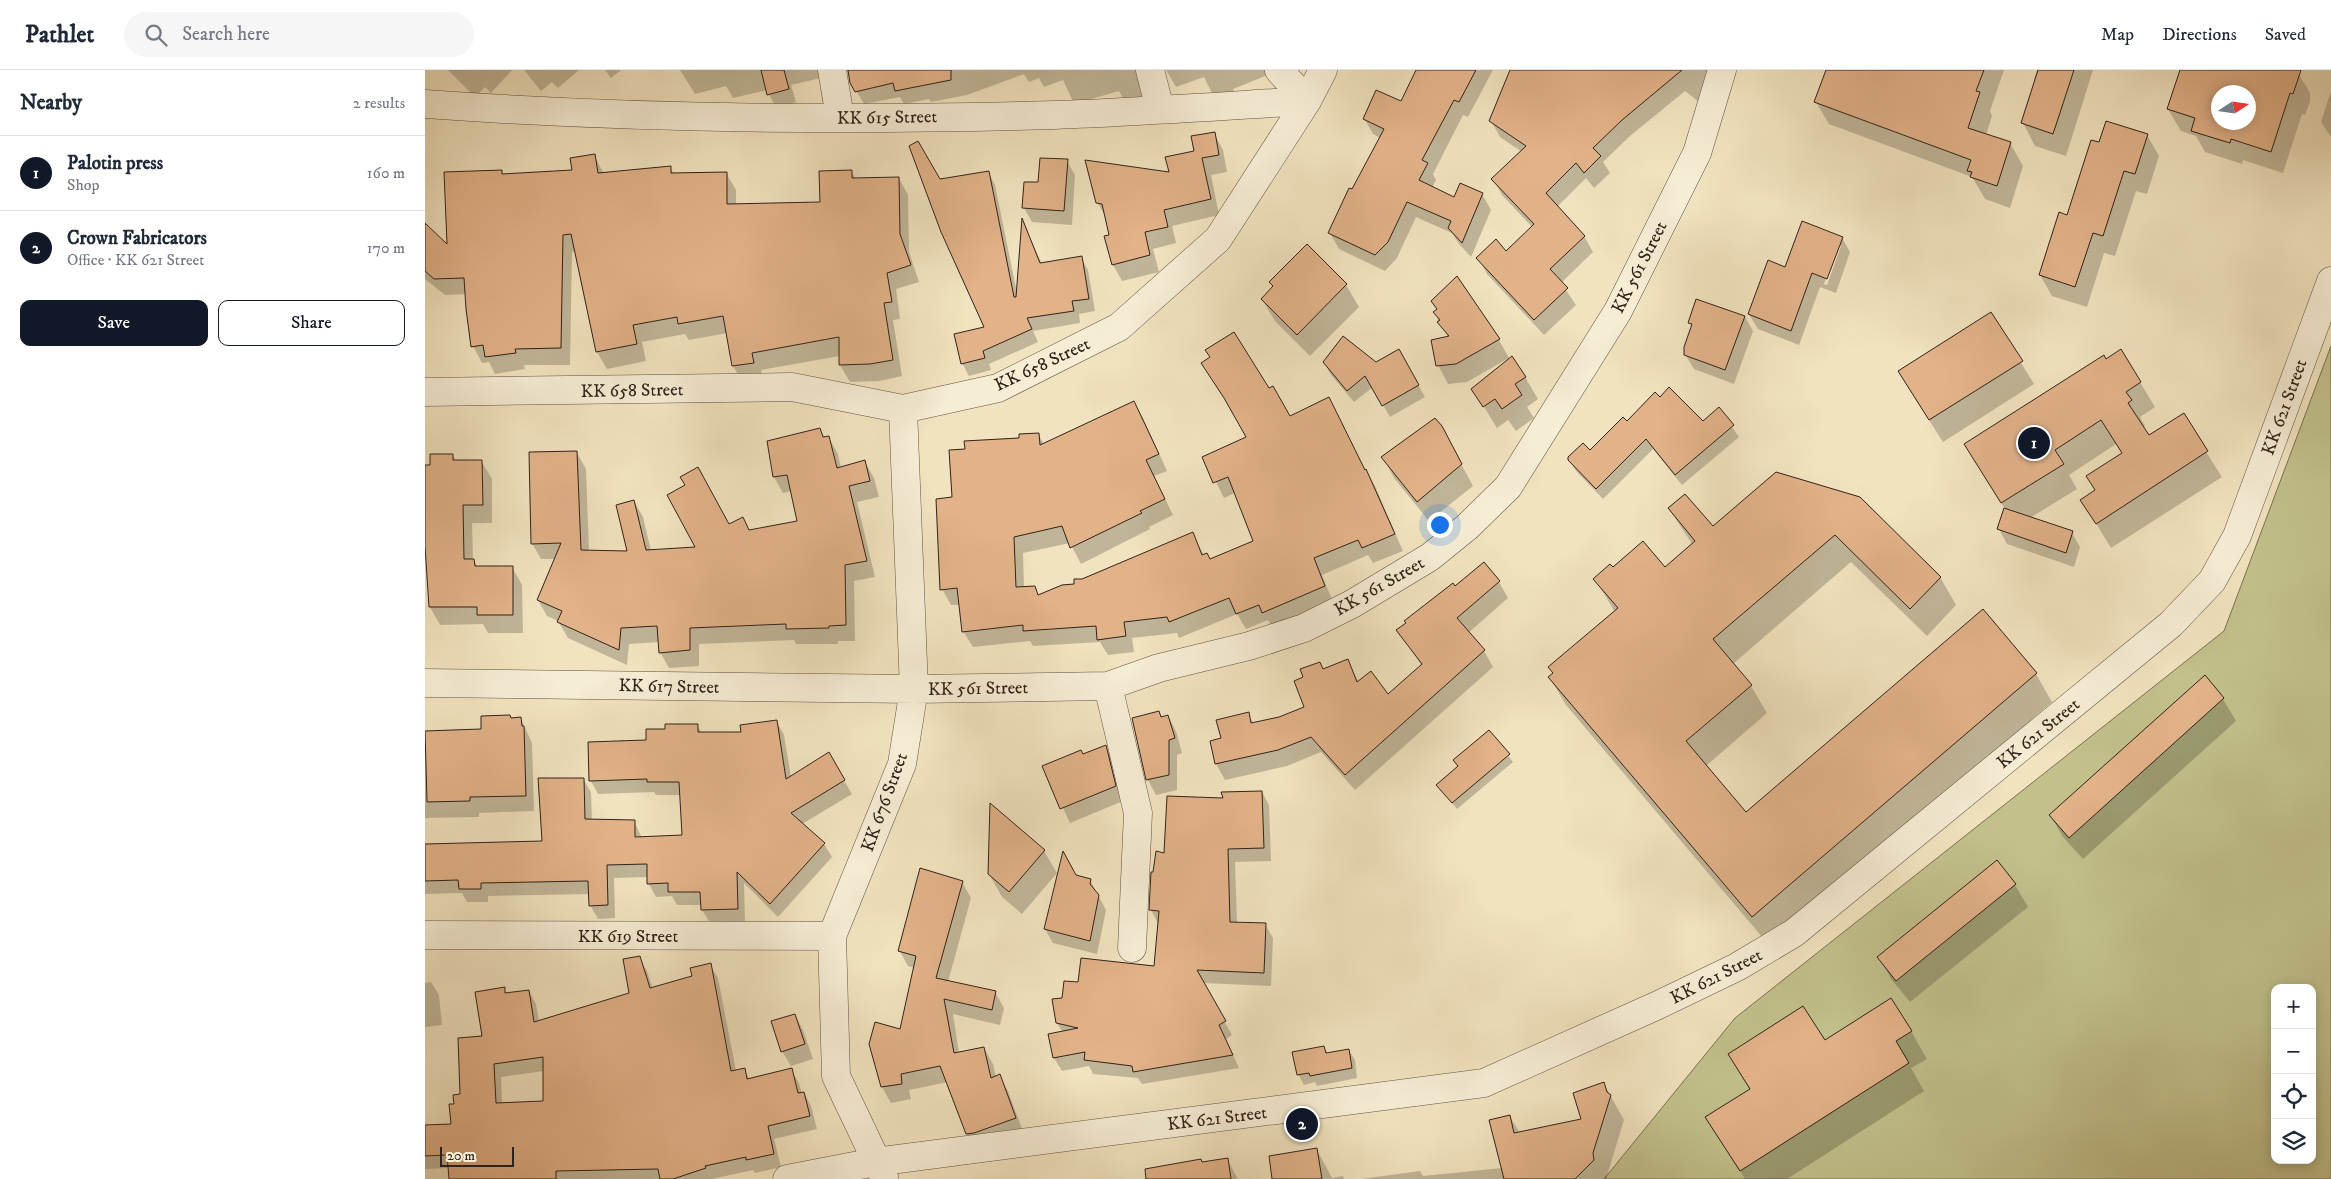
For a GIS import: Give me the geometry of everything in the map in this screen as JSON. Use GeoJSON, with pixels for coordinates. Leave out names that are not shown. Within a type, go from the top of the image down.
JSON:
{"type":"FeatureCollection","features":[{"type":"Feature","properties":{"kind":"street"},"geometry":{"type":"LineString","coordinates":[[832,70],[840,118]]}},
{"type":"Feature","properties":{"kind":"street"},"geometry":{"type":"LineString","coordinates":[[1150,70],[1160,109]]}},
{"type":"Feature","properties":{"kind":"street"},"geometry":{"type":"LineString","coordinates":[[1279,70],[1307,101]]}},
{"type":"Feature","properties":{"kind":"street","name":"KK 658 Street"},"geometry":{"type":"LineString","coordinates":[[425,392],[792,387],[903,409],[998,388],[1119,327],[1218,239],[1307,101],[1323,70]]}},
{"type":"Feature","properties":{"kind":"street","name":"KK 561 Street"},"geometry":{"type":"LineString","coordinates":[[914,689],[1108,686],[1159,668],[1249,646],[1304,628],[1352,604],[1430,557],[1467,527],[1508,487],[1618,311],[1697,152],[1722,70]]}},
{"type":"Feature","properties":{"kind":"street","name":"KK 615 Street"},"geometry":{"type":"LineString","coordinates":[[425,104],[595,114],[840,118],[1055,115],[1307,101]]}},
{"type":"Feature","properties":{"kind":"street","name":"KK 621 Street"},"geometry":{"type":"LineString","coordinates":[[787,1179],[880,1170],[1484,1083],[1665,1002],[1737,967],[1794,934],[2171,624],[2212,581],[2237,536],[2331,281]]}},
{"type":"Feature","properties":{"kind":"street","name":"KK 676 Street"},"geometry":{"type":"LineString","coordinates":[[880,1170],[836,1076],[832,936],[902,764],[914,689],[903,409]]}},
{"type":"Feature","properties":{"kind":"street","name":"KK 617 Street"},"geometry":{"type":"LineString","coordinates":[[425,682],[914,689]]}},
{"type":"Feature","properties":{"kind":"street"},"geometry":{"type":"LineString","coordinates":[[1108,686],[1138,813],[1132,948]]}},
{"type":"Feature","properties":{"kind":"street","name":"KK 619 Street"},"geometry":{"type":"LineString","coordinates":[[425,935],[832,936]]}},
{"type":"Feature","properties":{"kind":"shaded area"},"geometry":{"type":"Polygon","coordinates":[[[2331,346],[2331,1179],[1604,1179],[1735,1018],[2224,631],[2331,346]]]}},
{"type":"Feature","properties":{"kind":"building"},"geometry":{"type":"Polygon","coordinates":[[[761,70],[784,70],[789,89],[767,95],[761,70]]]}},
{"type":"Feature","properties":{"kind":"building"},"geometry":{"type":"Polygon","coordinates":[[[848,70],[951,70],[951,80],[895,91],[893,83],[855,92],[850,83],[848,70]]]}},
{"type":"Feature","properties":{"kind":"building"},"geometry":{"type":"Polygon","coordinates":[[[1416,70],[1476,70],[1459,102],[1454,100],[1422,160],[1428,163],[1419,180],[1454,197],[1460,183],[1483,193],[1462,243],[1448,228],[1451,221],[1407,202],[1388,242],[1375,255],[1328,233],[1349,188],[1352,189],[1384,129],[1363,119],[1376,90],[1401,101],[1416,70]]]}},
{"type":"Feature","properties":{"kind":"building"},"geometry":{"type":"Polygon","coordinates":[[[1510,70],[1682,70],[1622,120],[1593,148],[1601,156],[1584,173],[1576,163],[1546,193],[1585,236],[1550,269],[1568,288],[1534,320],[1476,258],[1496,239],[1506,251],[1534,224],[1491,179],[1526,146],[1489,121],[1510,70]]]}},
{"type":"Feature","properties":{"kind":"building"},"geometry":{"type":"Polygon","coordinates":[[[1826,70],[1984,70],[1976,91],[1980,92],[1968,128],[2011,142],[1997,186],[1970,177],[1972,172],[1967,171],[1971,160],[1814,102],[1826,70]]]}},
{"type":"Feature","properties":{"kind":"building"},"geometry":{"type":"Polygon","coordinates":[[[2038,70],[2074,70],[2053,134],[2021,123],[2038,70]]]}},
{"type":"Feature","properties":{"kind":"building"},"geometry":{"type":"Polygon","coordinates":[[[2180,70],[2301,70],[2293,94],[2290,93],[2271,152],[2231,139],[2230,143],[2191,131],[2195,118],[2167,109],[2180,70]]]}},
{"type":"Feature","properties":{"kind":"building"},"geometry":{"type":"Polygon","coordinates":[[[2106,121],[2148,134],[2135,174],[2124,171],[2103,236],[2093,233],[2075,287],[2039,275],[2059,212],[2067,215],[2091,140],[2099,142],[2106,121]]]}},
{"type":"Feature","properties":{"kind":"building"},"geometry":{"type":"Polygon","coordinates":[[[1215,132],[1219,155],[1202,158],[1211,199],[1164,210],[1168,227],[1145,232],[1150,255],[1112,265],[1104,236],[1109,235],[1102,204],[1096,203],[1085,160],[1169,172],[1165,157],[1194,151],[1191,136],[1215,132]]]}},
{"type":"Feature","properties":{"kind":"building"},"geometry":{"type":"Polygon","coordinates":[[[918,141],[940,179],[989,171],[1014,297],[1016,297],[1022,218],[1040,263],[1082,256],[1089,299],[1072,301],[1074,311],[1027,318],[1032,329],[983,351],[985,358],[961,364],[954,334],[984,327],[941,232],[909,146],[918,141]]]}},
{"type":"Feature","properties":{"kind":"building"},"geometry":{"type":"Polygon","coordinates":[[[595,154],[598,173],[671,166],[671,173],[727,172],[727,204],[820,202],[819,171],[852,170],[852,178],[899,177],[900,234],[911,265],[887,273],[892,302],[884,303],[893,360],[870,364],[839,365],[839,337],[752,353],[754,363],[732,366],[723,316],[678,324],[677,317],[633,325],[637,344],[596,352],[571,234],[563,235],[561,348],[515,349],[516,353],[485,357],[483,345],[471,347],[464,278],[434,279],[425,271],[425,223],[447,244],[444,172],[502,170],[502,174],[572,170],[570,158],[595,154]]]}},
{"type":"Feature","properties":{"kind":"building"},"geometry":{"type":"Polygon","coordinates":[[[1040,158],[1068,159],[1064,211],[1022,208],[1024,182],[1038,182],[1040,158]]]}},
{"type":"Feature","properties":{"kind":"building"},"geometry":{"type":"Polygon","coordinates":[[[1802,221],[1843,237],[1827,279],[1812,273],[1791,331],[1748,314],[1768,260],[1785,267],[1802,221]]]}},
{"type":"Feature","properties":{"kind":"building"},"geometry":{"type":"Polygon","coordinates":[[[1307,244],[1347,284],[1297,335],[1261,299],[1273,286],[1269,282],[1307,244]]]}},
{"type":"Feature","properties":{"kind":"building"},"geometry":{"type":"Polygon","coordinates":[[[1457,276],[1500,339],[1456,364],[1436,366],[1431,340],[1449,336],[1437,322],[1440,320],[1433,312],[1437,309],[1431,301],[1457,276]]]}},
{"type":"Feature","properties":{"kind":"building"},"geometry":{"type":"Polygon","coordinates":[[[1696,299],[1745,316],[1725,370],[1684,355],[1684,347],[1692,324],[1688,323],[1696,299]]]}},
{"type":"Feature","properties":{"kind":"building"},"geometry":{"type":"Polygon","coordinates":[[[1991,312],[2023,361],[1929,420],[1898,371],[1991,312]]]}},
{"type":"Feature","properties":{"kind":"building"},"geometry":{"type":"Polygon","coordinates":[[[1234,332],[1269,388],[1273,386],[1290,416],[1329,397],[1366,469],[1395,534],[1362,548],[1358,540],[1314,558],[1325,586],[1262,613],[1259,605],[1236,614],[1229,598],[1169,622],[1167,617],[1124,622],[1126,636],[1097,640],[1096,626],[1023,631],[1023,625],[962,632],[957,588],[940,590],[936,499],[952,497],[949,450],[965,449],[964,441],[1019,438],[1019,434],[1039,433],[1040,445],[1134,401],[1159,454],[1146,460],[1165,499],[1140,511],[1142,513],[1070,548],[1062,526],[1014,537],[1016,587],[1035,586],[1038,595],[1062,585],[1074,584],[1074,579],[1082,579],[1193,532],[1202,555],[1207,553],[1210,559],[1253,541],[1228,477],[1213,483],[1202,457],[1246,437],[1201,363],[1210,357],[1205,350],[1234,332]]]}},
{"type":"Feature","properties":{"kind":"building"},"geometry":{"type":"Polygon","coordinates":[[[1343,336],[1376,362],[1399,349],[1419,385],[1382,406],[1365,376],[1347,391],[1323,362],[1343,336]]]}},
{"type":"Feature","properties":{"kind":"building"},"geometry":{"type":"Polygon","coordinates":[[[2121,349],[2141,382],[2126,392],[2132,400],[2128,403],[2149,435],[2184,413],[2208,451],[2096,524],[2080,500],[2095,490],[2086,476],[2122,453],[2101,420],[2055,450],[2064,464],[2001,503],[1964,444],[2104,355],[2106,359],[2121,349]]]}},
{"type":"Feature","properties":{"kind":"building"},"geometry":{"type":"Polygon","coordinates":[[[1512,356],[1526,377],[1515,384],[1522,395],[1502,409],[1495,399],[1483,407],[1471,389],[1512,356]]]}},
{"type":"Feature","properties":{"kind":"building"},"geometry":{"type":"Polygon","coordinates":[[[1669,387],[1703,421],[1719,407],[1734,425],[1675,475],[1646,439],[1596,489],[1568,460],[1568,457],[1583,443],[1590,450],[1623,417],[1627,421],[1655,392],[1660,397],[1669,387]]]}},
{"type":"Feature","properties":{"kind":"building"},"geometry":{"type":"Polygon","coordinates":[[[1435,418],[1442,426],[1462,464],[1417,502],[1381,457],[1435,418]]]}},
{"type":"Feature","properties":{"kind":"building"},"geometry":{"type":"Polygon","coordinates":[[[820,428],[823,437],[829,436],[837,468],[865,460],[870,481],[849,486],[867,561],[845,565],[846,625],[829,626],[829,628],[786,629],[786,624],[690,628],[690,650],[659,653],[657,626],[621,628],[619,650],[557,622],[562,611],[537,600],[561,543],[531,544],[529,452],[577,451],[581,550],[627,551],[616,505],[634,500],[646,550],[695,547],[667,495],[685,485],[680,477],[698,467],[729,524],[743,517],[749,530],[797,521],[787,475],[773,477],[767,441],[820,428]]]}},
{"type":"Feature","properties":{"kind":"building"},"geometry":{"type":"Polygon","coordinates":[[[430,454],[453,454],[453,460],[482,460],[483,505],[463,505],[464,559],[474,559],[475,566],[513,566],[513,615],[477,615],[477,607],[429,607],[425,546],[425,465],[430,465],[430,454]]]}},
{"type":"Feature","properties":{"kind":"building"},"geometry":{"type":"Polygon","coordinates":[[[1776,472],[1860,497],[1941,577],[1910,609],[1835,535],[1713,639],[1752,685],[1686,741],[1746,812],[1983,609],[2037,673],[1752,917],[1548,677],[1553,673],[1548,667],[1618,608],[1593,579],[1610,564],[1613,567],[1643,541],[1665,567],[1695,541],[1668,508],[1685,494],[1713,526],[1776,472]]]}},
{"type":"Feature","properties":{"kind":"building"},"geometry":{"type":"Polygon","coordinates":[[[2004,508],[2073,531],[2066,553],[1997,529],[2004,508]]]}},
{"type":"Feature","properties":{"kind":"building"},"geometry":{"type":"Polygon","coordinates":[[[1484,562],[1500,581],[1457,618],[1485,650],[1345,775],[1311,737],[1278,750],[1215,764],[1210,741],[1221,738],[1216,720],[1249,712],[1251,723],[1279,717],[1304,707],[1294,681],[1303,677],[1300,669],[1320,662],[1323,669],[1348,659],[1357,682],[1371,671],[1388,694],[1422,664],[1396,630],[1406,623],[1404,621],[1453,583],[1455,586],[1484,562]]]}},
{"type":"Feature","properties":{"kind":"building"},"geometry":{"type":"Polygon","coordinates":[[[2205,675],[2224,698],[2069,838],[2049,815],[2205,675]]]}},
{"type":"Feature","properties":{"kind":"building"},"geometry":{"type":"Polygon","coordinates":[[[1159,711],[1161,717],[1168,715],[1175,738],[1169,740],[1169,775],[1146,780],[1132,718],[1159,711]]]}},
{"type":"Feature","properties":{"kind":"building"},"geometry":{"type":"Polygon","coordinates":[[[510,715],[511,718],[521,717],[522,726],[524,726],[526,796],[470,797],[470,801],[427,802],[425,731],[481,729],[481,716],[510,715]]]}},
{"type":"Feature","properties":{"kind":"building"},"geometry":{"type":"Polygon","coordinates":[[[777,720],[786,779],[829,752],[845,780],[791,813],[825,843],[770,904],[737,872],[738,909],[701,910],[700,892],[668,892],[668,883],[647,884],[647,864],[607,865],[608,905],[589,906],[588,881],[481,883],[481,889],[459,889],[458,880],[425,881],[425,844],[542,841],[538,778],[584,778],[585,819],[635,820],[635,837],[682,835],[679,782],[647,782],[647,779],[589,781],[588,742],[646,740],[646,729],[665,729],[665,724],[698,724],[698,732],[741,732],[740,725],[777,720]]]}},
{"type":"Feature","properties":{"kind":"building"},"geometry":{"type":"Polygon","coordinates":[[[1489,730],[1510,754],[1452,803],[1436,785],[1458,766],[1453,760],[1489,730]]]}},
{"type":"Feature","properties":{"kind":"building"},"geometry":{"type":"Polygon","coordinates":[[[1106,745],[1116,786],[1060,809],[1042,766],[1081,750],[1083,754],[1106,745]]]}},
{"type":"Feature","properties":{"kind":"building"},"geometry":{"type":"Polygon","coordinates":[[[1262,791],[1264,848],[1228,849],[1230,922],[1266,923],[1264,973],[1197,970],[1226,1021],[1219,1025],[1233,1055],[1133,1072],[1132,1066],[1084,1060],[1085,1052],[1053,1058],[1048,1034],[1078,1028],[1056,1023],[1052,999],[1062,998],[1064,981],[1078,982],[1081,958],[1154,966],[1159,911],[1149,910],[1151,872],[1153,872],[1156,851],[1164,853],[1167,796],[1223,798],[1221,792],[1262,791]]]}},
{"type":"Feature","properties":{"kind":"building"},"geometry":{"type":"Polygon","coordinates":[[[990,803],[1045,850],[1009,892],[988,874],[990,803]]]}},
{"type":"Feature","properties":{"kind":"building"},"geometry":{"type":"Polygon","coordinates":[[[1063,851],[1076,875],[1091,879],[1090,884],[1099,895],[1090,941],[1044,929],[1063,851]]]}},
{"type":"Feature","properties":{"kind":"building"},"geometry":{"type":"Polygon","coordinates":[[[1997,860],[2016,884],[1896,981],[1877,957],[1997,860]]]}},
{"type":"Feature","properties":{"kind":"building"},"geometry":{"type":"Polygon","coordinates":[[[920,868],[963,881],[936,978],[996,991],[992,1010],[944,999],[954,1053],[984,1047],[991,1078],[1000,1074],[1016,1118],[974,1133],[966,1134],[940,1066],[901,1074],[902,1084],[881,1087],[869,1044],[875,1022],[900,1029],[916,956],[898,951],[920,868]]]}},
{"type":"Feature","properties":{"kind":"building"},"geometry":{"type":"Polygon","coordinates":[[[640,956],[650,988],[692,976],[690,968],[711,963],[731,1071],[745,1068],[747,1079],[792,1068],[798,1093],[804,1092],[810,1116],[768,1126],[774,1154],[746,1160],[746,1157],[705,1166],[706,1168],[673,1179],[660,1179],[658,1169],[556,1171],[556,1179],[449,1179],[447,1155],[425,1156],[425,1125],[451,1124],[449,1104],[454,1104],[453,1095],[460,1094],[458,1038],[482,1036],[475,992],[505,987],[505,993],[529,990],[534,1022],[629,993],[623,959],[640,956]],[[543,1057],[494,1064],[496,1103],[543,1101],[543,1057]]]}},
{"type":"Feature","properties":{"kind":"building"},"geometry":{"type":"Polygon","coordinates":[[[1891,998],[1912,1031],[1896,1041],[1909,1063],[1740,1171],[1705,1117],[1750,1089],[1728,1054],[1803,1006],[1825,1040],[1891,998]]]}},
{"type":"Feature","properties":{"kind":"building"},"geometry":{"type":"Polygon","coordinates":[[[795,1014],[805,1044],[781,1052],[771,1021],[795,1014]]]}},
{"type":"Feature","properties":{"kind":"building"},"geometry":{"type":"Polygon","coordinates":[[[1324,1046],[1326,1053],[1349,1049],[1352,1068],[1310,1076],[1309,1073],[1297,1075],[1292,1052],[1324,1046]]]}},
{"type":"Feature","properties":{"kind":"building"},"geometry":{"type":"Polygon","coordinates":[[[1604,1082],[1607,1092],[1611,1095],[1593,1153],[1594,1160],[1575,1179],[1504,1179],[1489,1120],[1510,1115],[1514,1133],[1581,1119],[1573,1093],[1604,1082]]]}},
{"type":"Feature","properties":{"kind":"building"},"geometry":{"type":"Polygon","coordinates":[[[1317,1148],[1322,1179],[1272,1179],[1269,1156],[1317,1148]]]}},
{"type":"Feature","properties":{"kind":"building"},"geometry":{"type":"Polygon","coordinates":[[[1228,1158],[1231,1179],[1146,1179],[1145,1169],[1201,1159],[1202,1162],[1228,1158]]]}},
{"type":"Feature","properties":{"kind":"place","name":"Palotin press"},"geometry":{"type":"Point","coordinates":[2034,443]}},
{"type":"Feature","properties":{"kind":"place","name":"Crown Fabricators"},"geometry":{"type":"Point","coordinates":[1302,1124]}}]}
